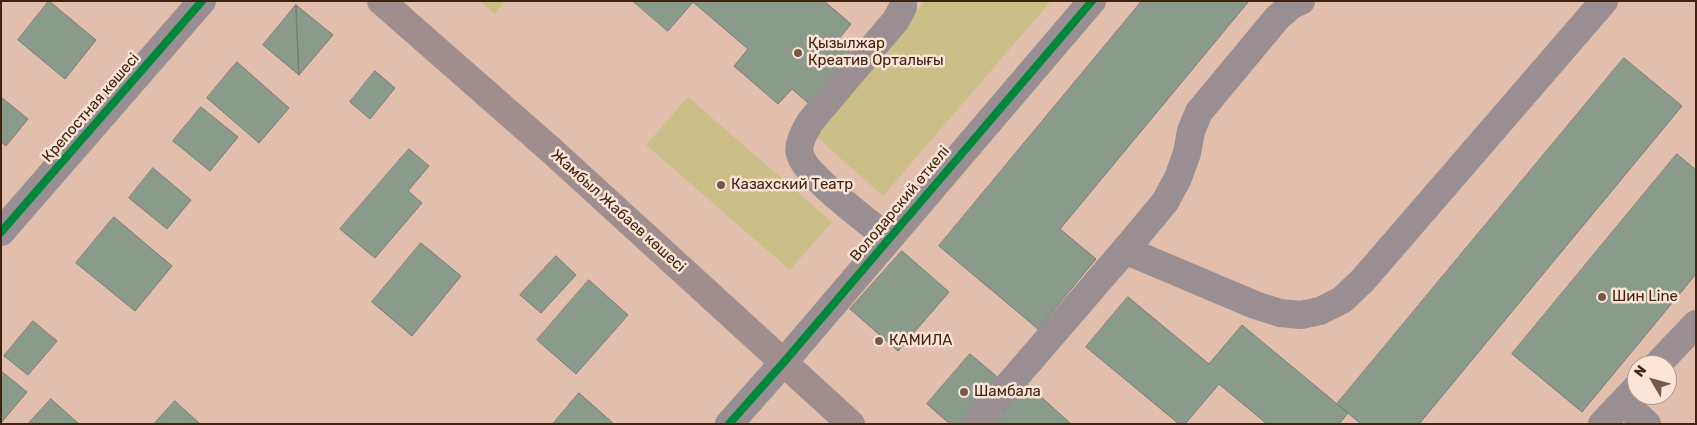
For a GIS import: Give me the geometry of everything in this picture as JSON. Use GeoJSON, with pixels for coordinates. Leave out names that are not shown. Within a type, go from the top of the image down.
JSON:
{"type":"FeatureCollection","features":[{"type":"Feature","properties":{"kind":"main road","name":"Жамбыл Жабаев көшесі"},"geometry":{"type":"LineString","coordinates":[[381,1],[552,151],[851,424]]}},
{"type":"Feature","properties":{"kind":"street","name":"Крепостная көшесі"},"geometry":{"type":"LineString","coordinates":[[1,232],[202,1]]}},
{"type":"Feature","properties":{"kind":"street"},"geometry":{"type":"LineString","coordinates":[[889,239],[817,179],[805,166],[799,153],[802,135],[810,122],[896,20],[903,7],[903,1]]}},
{"type":"Feature","properties":{"kind":"street","name":"Володарский өткелі"},"geometry":{"type":"LineString","coordinates":[[729,424],[1092,1]]}},
{"type":"Feature","properties":{"kind":"street"},"geometry":{"type":"LineString","coordinates":[[975,424],[1165,202],[1178,178],[1187,152],[1191,131],[1199,112],[1277,18],[1292,5],[1301,1]]}},
{"type":"Feature","properties":{"kind":"street"},"geometry":{"type":"LineString","coordinates":[[1124,250],[1255,305],[1280,313],[1301,315],[1328,308],[1342,300],[1364,280],[1604,1]]}},
{"type":"Feature","properties":{"kind":"street"},"geometry":{"type":"LineString","coordinates":[[1667,355],[1696,324]]}},
{"type":"Feature","properties":{"kind":"street"},"geometry":{"type":"LineString","coordinates":[[1602,424],[1627,397]]}},
{"type":"Feature","properties":{"kind":"street"},"geometry":{"type":"LineString","coordinates":[[1636,405],[1647,424]]}},
{"type":"Feature","properties":{"kind":"shaded area"},"geometry":{"type":"Polygon","coordinates":[[[480,1],[505,1],[495,14],[480,1]]]}},
{"type":"Feature","properties":{"kind":"shaded area"},"geometry":{"type":"Polygon","coordinates":[[[925,1],[1051,1],[883,196],[811,132],[925,1]]]}},
{"type":"Feature","properties":{"kind":"shaded area"},"geometry":{"type":"Polygon","coordinates":[[[688,97],[832,222],[790,270],[646,145],[688,97]]]}},
{"type":"Feature","properties":{"kind":"building"},"geometry":{"type":"Polygon","coordinates":[[[49,1],[96,40],[65,79],[18,40],[49,1]]]}},
{"type":"Feature","properties":{"kind":"building","name":"Қызылжар Креатив Орталығы"},"geometry":{"type":"Polygon","coordinates":[[[633,1],[824,1],[851,24],[837,41],[855,56],[812,106],[792,89],[778,104],[734,66],[748,49],[693,2],[668,31],[633,1]]]}},
{"type":"Feature","properties":{"kind":"building"},"geometry":{"type":"Polygon","coordinates":[[[1142,1],[1249,1],[1060,229],[1096,259],[1038,329],[939,246],[1142,1]]]}},
{"type":"Feature","properties":{"kind":"building"},"geometry":{"type":"Polygon","coordinates":[[[296,5],[299,75],[263,45],[296,5]]]}},
{"type":"Feature","properties":{"kind":"building"},"geometry":{"type":"Polygon","coordinates":[[[296,5],[333,35],[299,75],[296,5]]]}},
{"type":"Feature","properties":{"kind":"building"},"geometry":{"type":"Polygon","coordinates":[[[1624,58],[1682,106],[1419,424],[1361,424],[1337,404],[1624,58]]]}},
{"type":"Feature","properties":{"kind":"building"},"geometry":{"type":"Polygon","coordinates":[[[237,62],[289,108],[259,143],[207,98],[237,62]]]}},
{"type":"Feature","properties":{"kind":"building"},"geometry":{"type":"Polygon","coordinates":[[[375,71],[395,88],[370,119],[350,102],[375,71]]]}},
{"type":"Feature","properties":{"kind":"building"},"geometry":{"type":"Polygon","coordinates":[[[1,97],[28,119],[6,146],[1,142],[1,97]]]}},
{"type":"Feature","properties":{"kind":"building"},"geometry":{"type":"Polygon","coordinates":[[[201,107],[238,137],[210,171],[173,141],[201,107]]]}},
{"type":"Feature","properties":{"kind":"building"},"geometry":{"type":"Polygon","coordinates":[[[409,149],[429,166],[408,191],[422,203],[375,258],[340,229],[409,149]]]}},
{"type":"Feature","properties":{"kind":"building"},"geometry":{"type":"Polygon","coordinates":[[[1677,154],[1696,170],[1696,274],[1629,355],[1627,355],[1627,358],[1582,412],[1512,354],[1677,154]]]}},
{"type":"Feature","properties":{"kind":"building"},"geometry":{"type":"Polygon","coordinates":[[[153,168],[191,200],[167,229],[129,198],[153,168]]]}},
{"type":"Feature","properties":{"kind":"building"},"geometry":{"type":"Polygon","coordinates":[[[114,217],[172,266],[135,311],[76,263],[114,217]]]}},
{"type":"Feature","properties":{"kind":"building"},"geometry":{"type":"Polygon","coordinates":[[[421,243],[461,276],[412,336],[372,302],[421,243]]]}},
{"type":"Feature","properties":{"kind":"building"},"geometry":{"type":"Polygon","coordinates":[[[902,251],[949,292],[898,351],[850,309],[902,251]]]}},
{"type":"Feature","properties":{"kind":"building"},"geometry":{"type":"Polygon","coordinates":[[[556,256],[576,275],[541,313],[520,295],[556,256]]]}},
{"type":"Feature","properties":{"kind":"building"},"geometry":{"type":"Polygon","coordinates":[[[589,280],[628,315],[576,374],[537,340],[589,280]]]}},
{"type":"Feature","properties":{"kind":"building"},"geometry":{"type":"Polygon","coordinates":[[[1128,297],[1209,364],[1242,325],[1348,413],[1339,424],[1267,424],[1219,384],[1185,424],[1179,424],[1086,347],[1128,297]]]}},
{"type":"Feature","properties":{"kind":"building"},"geometry":{"type":"Polygon","coordinates":[[[33,321],[57,341],[28,375],[4,356],[33,321]]]}},
{"type":"Feature","properties":{"kind":"building","name":"Шамбала"},"geometry":{"type":"Polygon","coordinates":[[[970,354],[1001,380],[965,424],[950,424],[927,404],[970,354]]]}},
{"type":"Feature","properties":{"kind":"building"},"geometry":{"type":"Polygon","coordinates":[[[1,371],[27,392],[1,423],[1,371]]]}},
{"type":"Feature","properties":{"kind":"building"},"geometry":{"type":"Polygon","coordinates":[[[1028,385],[1070,423],[994,424],[1028,385]]]}},
{"type":"Feature","properties":{"kind":"building"},"geometry":{"type":"Polygon","coordinates":[[[579,393],[614,424],[553,424],[579,393]]]}},
{"type":"Feature","properties":{"kind":"building"},"geometry":{"type":"Polygon","coordinates":[[[51,399],[79,424],[28,424],[51,399]]]}},
{"type":"Feature","properties":{"kind":"building"},"geometry":{"type":"Polygon","coordinates":[[[175,401],[200,424],[154,424],[175,401]]]}},
{"type":"Feature","properties":{"kind":"cycle path"},"geometry":{"type":"LineString","coordinates":[[1,232],[202,1]]}},
{"type":"Feature","properties":{"kind":"cycle path"},"geometry":{"type":"LineString","coordinates":[[729,424],[1092,1]]}},
{"type":"Feature","properties":{"kind":"place","name":"Қызылжар Креатив Орталығы"},"geometry":{"type":"Point","coordinates":[798,53]}},
{"type":"Feature","properties":{"kind":"place","name":"Казахский Театр"},"geometry":{"type":"Point","coordinates":[721,185]}},
{"type":"Feature","properties":{"kind":"place","name":"Шин Line"},"geometry":{"type":"Point","coordinates":[1602,297]}},
{"type":"Feature","properties":{"kind":"place","name":"КАМИЛА"},"geometry":{"type":"Point","coordinates":[879,341]}},
{"type":"Feature","properties":{"kind":"place","name":"Шамбала"},"geometry":{"type":"Point","coordinates":[964,392]}}]}
